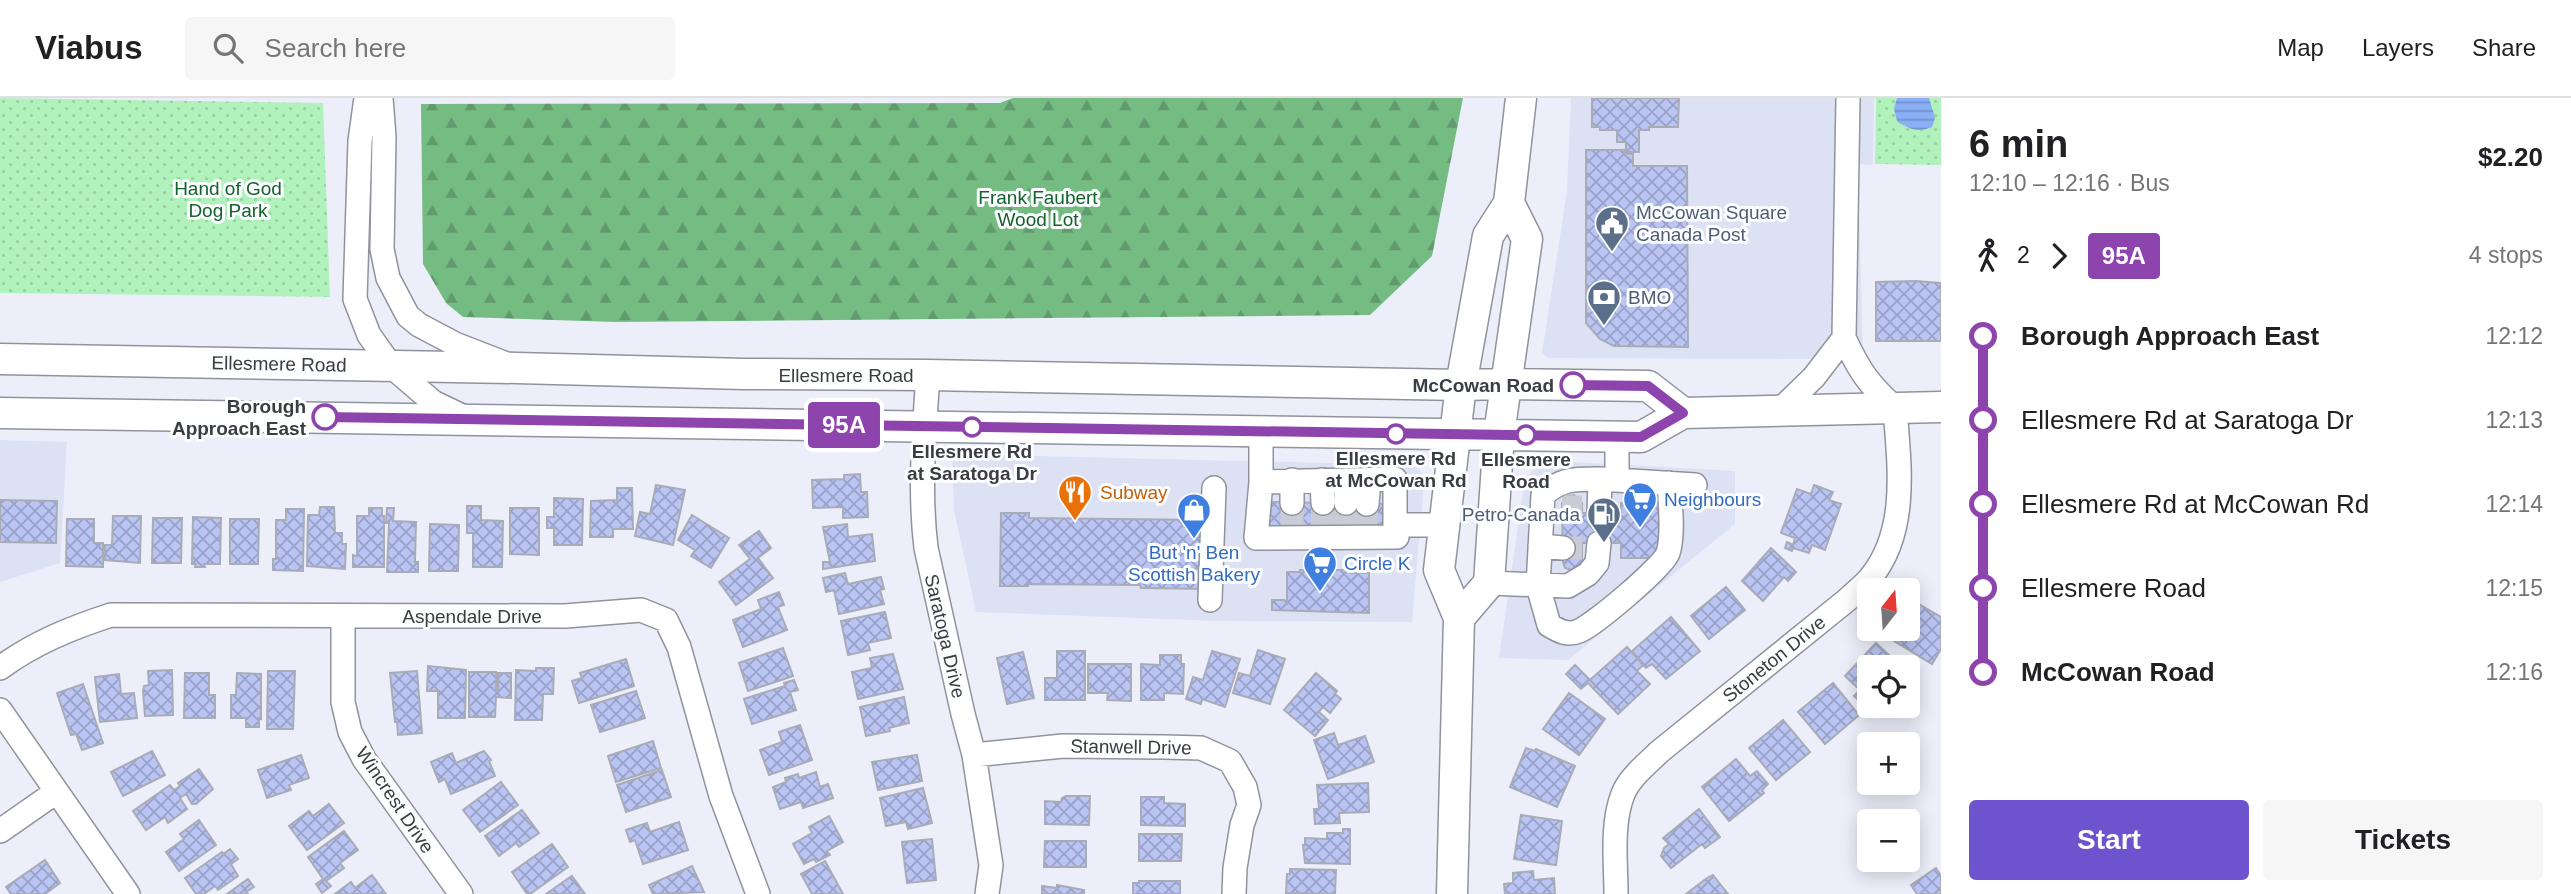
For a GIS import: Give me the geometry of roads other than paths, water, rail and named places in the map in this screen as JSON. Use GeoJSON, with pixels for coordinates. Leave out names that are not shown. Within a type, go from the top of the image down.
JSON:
{"type":"FeatureCollection","features":[{"type":"Feature","properties":{"kind":"main road"},"geometry":{"type":"LineString","coordinates":[[1452,894],[1459,618],[1439,570],[1461,386],[1488,236],[1509,203],[1521,98]]}},
{"type":"Feature","properties":{"kind":"main road"},"geometry":{"type":"LineString","coordinates":[[1459,618],[1489,583],[1499,434],[1527,239],[1509,203]]}},
{"type":"Feature","properties":{"kind":"main road","name":"Ellesmere Road"},"geometry":{"type":"LineString","coordinates":[[0,359],[1461,386],[1648,386],[1683,413]]}},
{"type":"Feature","properties":{"kind":"main road"},"geometry":{"type":"LineString","coordinates":[[0,413],[1641,437],[1683,413],[1941,407]]}},
{"type":"Feature","properties":{"kind":"street"},"geometry":{"type":"LineString","coordinates":[[366,98],[360,141],[355,299],[369,335],[391,366],[433,402],[469,419]]}},
{"type":"Feature","properties":{"kind":"street"},"geometry":{"type":"LineString","coordinates":[[381,98],[384,137],[383,249],[388,278],[408,316],[419,325],[455,344],[517,368]]}},
{"type":"Feature","properties":{"kind":"street"},"geometry":{"type":"LineString","coordinates":[[1848,98],[1844,338],[1857,366],[1872,387],[1895,408]]}},
{"type":"Feature","properties":{"kind":"street"},"geometry":{"type":"LineString","coordinates":[[1780,410],[1814,377],[1844,338]]}},
{"type":"Feature","properties":{"kind":"street","name":"Saratoga Drive"},"geometry":{"type":"LineString","coordinates":[[928,375],[922,486],[926,548],[962,713],[974,755],[991,865],[987,894]]}},
{"type":"Feature","properties":{"kind":"street","name":"Stoneton Drive"},"geometry":{"type":"LineString","coordinates":[[1616,894],[1619,808],[1623,793],[1637,774],[1659,752],[1847,600],[1870,578],[1883,560],[1894,537],[1897,516],[1899,461],[1895,408]]}},
{"type":"Feature","properties":{"kind":"street"},"geometry":{"type":"LineString","coordinates":[[1261,432],[1261,482],[1256,538],[1293,532],[1344,532],[1397,537],[1395,479],[1322,480],[1292,491],[1261,482]]}},
{"type":"Feature","properties":{"kind":"street"},"geometry":{"type":"LineString","coordinates":[[1538,586],[1577,547],[1577,508],[1609,479],[1617,436]]}},
{"type":"Feature","properties":{"kind":"street"},"geometry":{"type":"LineString","coordinates":[[1577,508],[1543,495],[1555,484],[1571,479],[1695,485]]}},
{"type":"Feature","properties":{"kind":"street"},"geometry":{"type":"LineString","coordinates":[[1322,480],[1345,503]]}},
{"type":"Feature","properties":{"kind":"street"},"geometry":{"type":"LineString","coordinates":[[1345,503],[1346,480]]}},
{"type":"Feature","properties":{"kind":"street"},"geometry":{"type":"LineString","coordinates":[[1345,503],[1369,480]]}},
{"type":"Feature","properties":{"kind":"street"},"geometry":{"type":"LineString","coordinates":[[1538,586],[1549,625],[1564,634],[1579,631],[1617,603],[1662,563],[1669,551],[1669,483]]}},
{"type":"Feature","properties":{"kind":"street"},"geometry":{"type":"LineString","coordinates":[[1210,600],[1214,488]]}},
{"type":"Feature","properties":{"kind":"street"},"geometry":{"type":"LineString","coordinates":[[1395,525],[1444,525]]}},
{"type":"Feature","properties":{"kind":"street"},"geometry":{"type":"LineString","coordinates":[[1489,583],[1569,586],[1588,574],[1597,563],[1577,547]]}},
{"type":"Feature","properties":{"kind":"street","name":"Aspendale Drive"},"geometry":{"type":"LineString","coordinates":[[0,668],[28,649],[68,628],[111,615],[565,616],[641,610],[666,621],[678,647],[721,796],[758,894]]}},
{"type":"Feature","properties":{"kind":"street","name":"Wincrest Drive"},"geometry":{"type":"LineString","coordinates":[[343,616],[343,702],[350,732],[365,759],[461,894]]}},
{"type":"Feature","properties":{"kind":"street"},"geometry":{"type":"LineString","coordinates":[[0,710],[128,894]]}},
{"type":"Feature","properties":{"kind":"street","name":"Stanwell Drive"},"geometry":{"type":"LineString","coordinates":[[974,755],[1063,746],[1164,747],[1201,748],[1230,761],[1245,788],[1249,805],[1242,825],[1234,894]]}},
{"type":"Feature","properties":{"kind":"street"},"geometry":{"type":"LineString","coordinates":[[0,831],[56,792]]}},
{"type":"Feature","properties":{"kind":"water"},"geometry":{"type":"Polygon","coordinates":[[[1897,98],[1929,98],[1935,118],[1932,127],[1913,129],[1897,121],[1894,109],[1897,98]]]}},
{"type":"Feature","properties":{"kind":"tunnel"},"geometry":{"type":"LineString","coordinates":[[1292,503],[1292,526]]}},
{"type":"Feature","properties":{"kind":"tunnel"},"geometry":{"type":"LineString","coordinates":[[1322,527],[1323,503]]}},
{"type":"Feature","properties":{"kind":"tunnel"},"geometry":{"type":"LineString","coordinates":[[1345,527],[1346,503]]}},
{"type":"Feature","properties":{"kind":"tunnel"},"geometry":{"type":"LineString","coordinates":[[1366,528],[1367,504]]}},
{"type":"Feature","properties":{"kind":"tunnel"},"geometry":{"type":"LineString","coordinates":[[1562,507],[1582,507]]}},
{"type":"Feature","properties":{"kind":"tunnel"},"geometry":{"type":"LineString","coordinates":[[1563,548],[1582,548]]}},
{"type":"Feature","properties":{"kind":"place","name":"McCowan Square Canada Post"},"geometry":{"type":"Point","coordinates":[1612,253]}},
{"type":"Feature","properties":{"kind":"place","name":"BMO"},"geometry":{"type":"Point","coordinates":[1604,327]}},
{"type":"Feature","properties":{"kind":"place","name":"McCowan Road"},"geometry":{"type":"Point","coordinates":[1573,385]}},
{"type":"Feature","properties":{"kind":"place","name":"Borough Approach East"},"geometry":{"type":"Point","coordinates":[325,417]}},
{"type":"Feature","properties":{"kind":"place","name":"Ellesmere Rd at Saratoga Dr"},"geometry":{"type":"Point","coordinates":[972,427]}},
{"type":"Feature","properties":{"kind":"place","name":"Ellesmere Rd at McCowan Rd"},"geometry":{"type":"Point","coordinates":[1396,434]}},
{"type":"Feature","properties":{"kind":"place","name":"Ellesmere Road"},"geometry":{"type":"Point","coordinates":[1526,435]}},
{"type":"Feature","properties":{"kind":"place","name":"Subway"},"geometry":{"type":"Point","coordinates":[1075,522]}},
{"type":"Feature","properties":{"kind":"place","name":"Neighbours"},"geometry":{"type":"Point","coordinates":[1640,529]}},
{"type":"Feature","properties":{"kind":"place","name":"But 'n' Ben Scottish Bakery"},"geometry":{"type":"Point","coordinates":[1194,540]}},
{"type":"Feature","properties":{"kind":"place","name":"Petro-Canada"},"geometry":{"type":"Point","coordinates":[1604,544]}},
{"type":"Feature","properties":{"kind":"place","name":"Circle K"},"geometry":{"type":"Point","coordinates":[1320,593]}},
{"type":"Feature","properties":{"kind":"park label","name":"Hand of God Dog Park"},"geometry":{"type":"Point","coordinates":[228,199]}},
{"type":"Feature","properties":{"kind":"park label","name":"Frank Faubert Wood Lot"},"geometry":{"type":"Point","coordinates":[1038,208]}}]}
